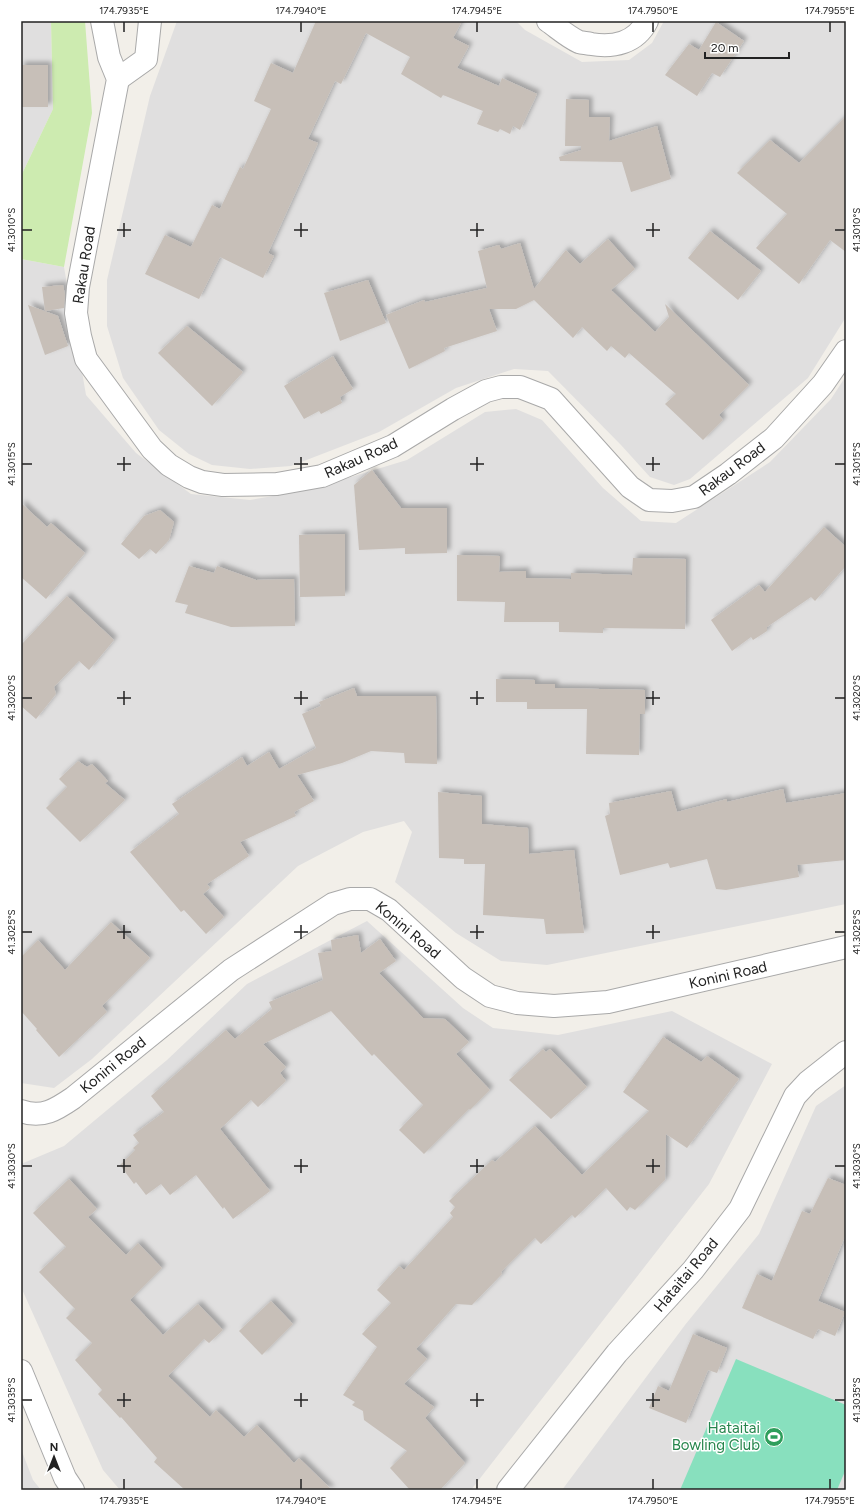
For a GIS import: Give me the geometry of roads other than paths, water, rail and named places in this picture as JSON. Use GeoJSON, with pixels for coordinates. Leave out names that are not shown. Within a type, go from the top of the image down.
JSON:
{"type":"FeatureCollection","features":[{"type":"Feature","properties":{"kind":"street"},"geometry":{"type":"LineString","coordinates":[[102,21],[109,57],[118,79],[146,59],[150,21]]}},
{"type":"Feature","properties":{"kind":"street"},"geometry":{"type":"LineString","coordinates":[[548,21],[580,42],[608,46],[621,44],[635,37],[647,21]]}},
{"type":"Feature","properties":{"kind":"street","name":"Rakau Road"},"geometry":{"type":"LineString","coordinates":[[118,79],[78,287],[76,313],[80,336],[86,360],[152,449],[169,465],[189,477],[202,482],[223,485],[277,484],[322,476],[393,446],[453,409],[486,391],[501,387],[520,387],[551,399],[630,487],[649,500],[672,501],[694,498],[774,438],[823,384],[846,351]]}},
{"type":"Feature","properties":{"kind":"street","name":"Konini Road"},"geometry":{"type":"LineString","coordinates":[[21,1111],[32,1114],[44,1114],[54,1111],[73,1098],[231,970],[333,904],[350,898],[370,899],[389,910],[463,978],[490,996],[517,1003],[554,1006],[608,1002],[846,948]]}},
{"type":"Feature","properties":{"kind":"street","name":"Hataitai Road"},"geometry":{"type":"LineString","coordinates":[[508,1490],[617,1353],[693,1270],[740,1209],[795,1096],[808,1082],[846,1052]]}},
{"type":"Feature","properties":{"kind":"street"},"geometry":{"type":"LineString","coordinates":[[21,1370],[65,1478],[73,1490]]}},
{"type":"Feature","properties":{"kind":"place","name":"Hataitai Bowling Club"},"geometry":{"type":"Point","coordinates":[774,1437]}}]}
